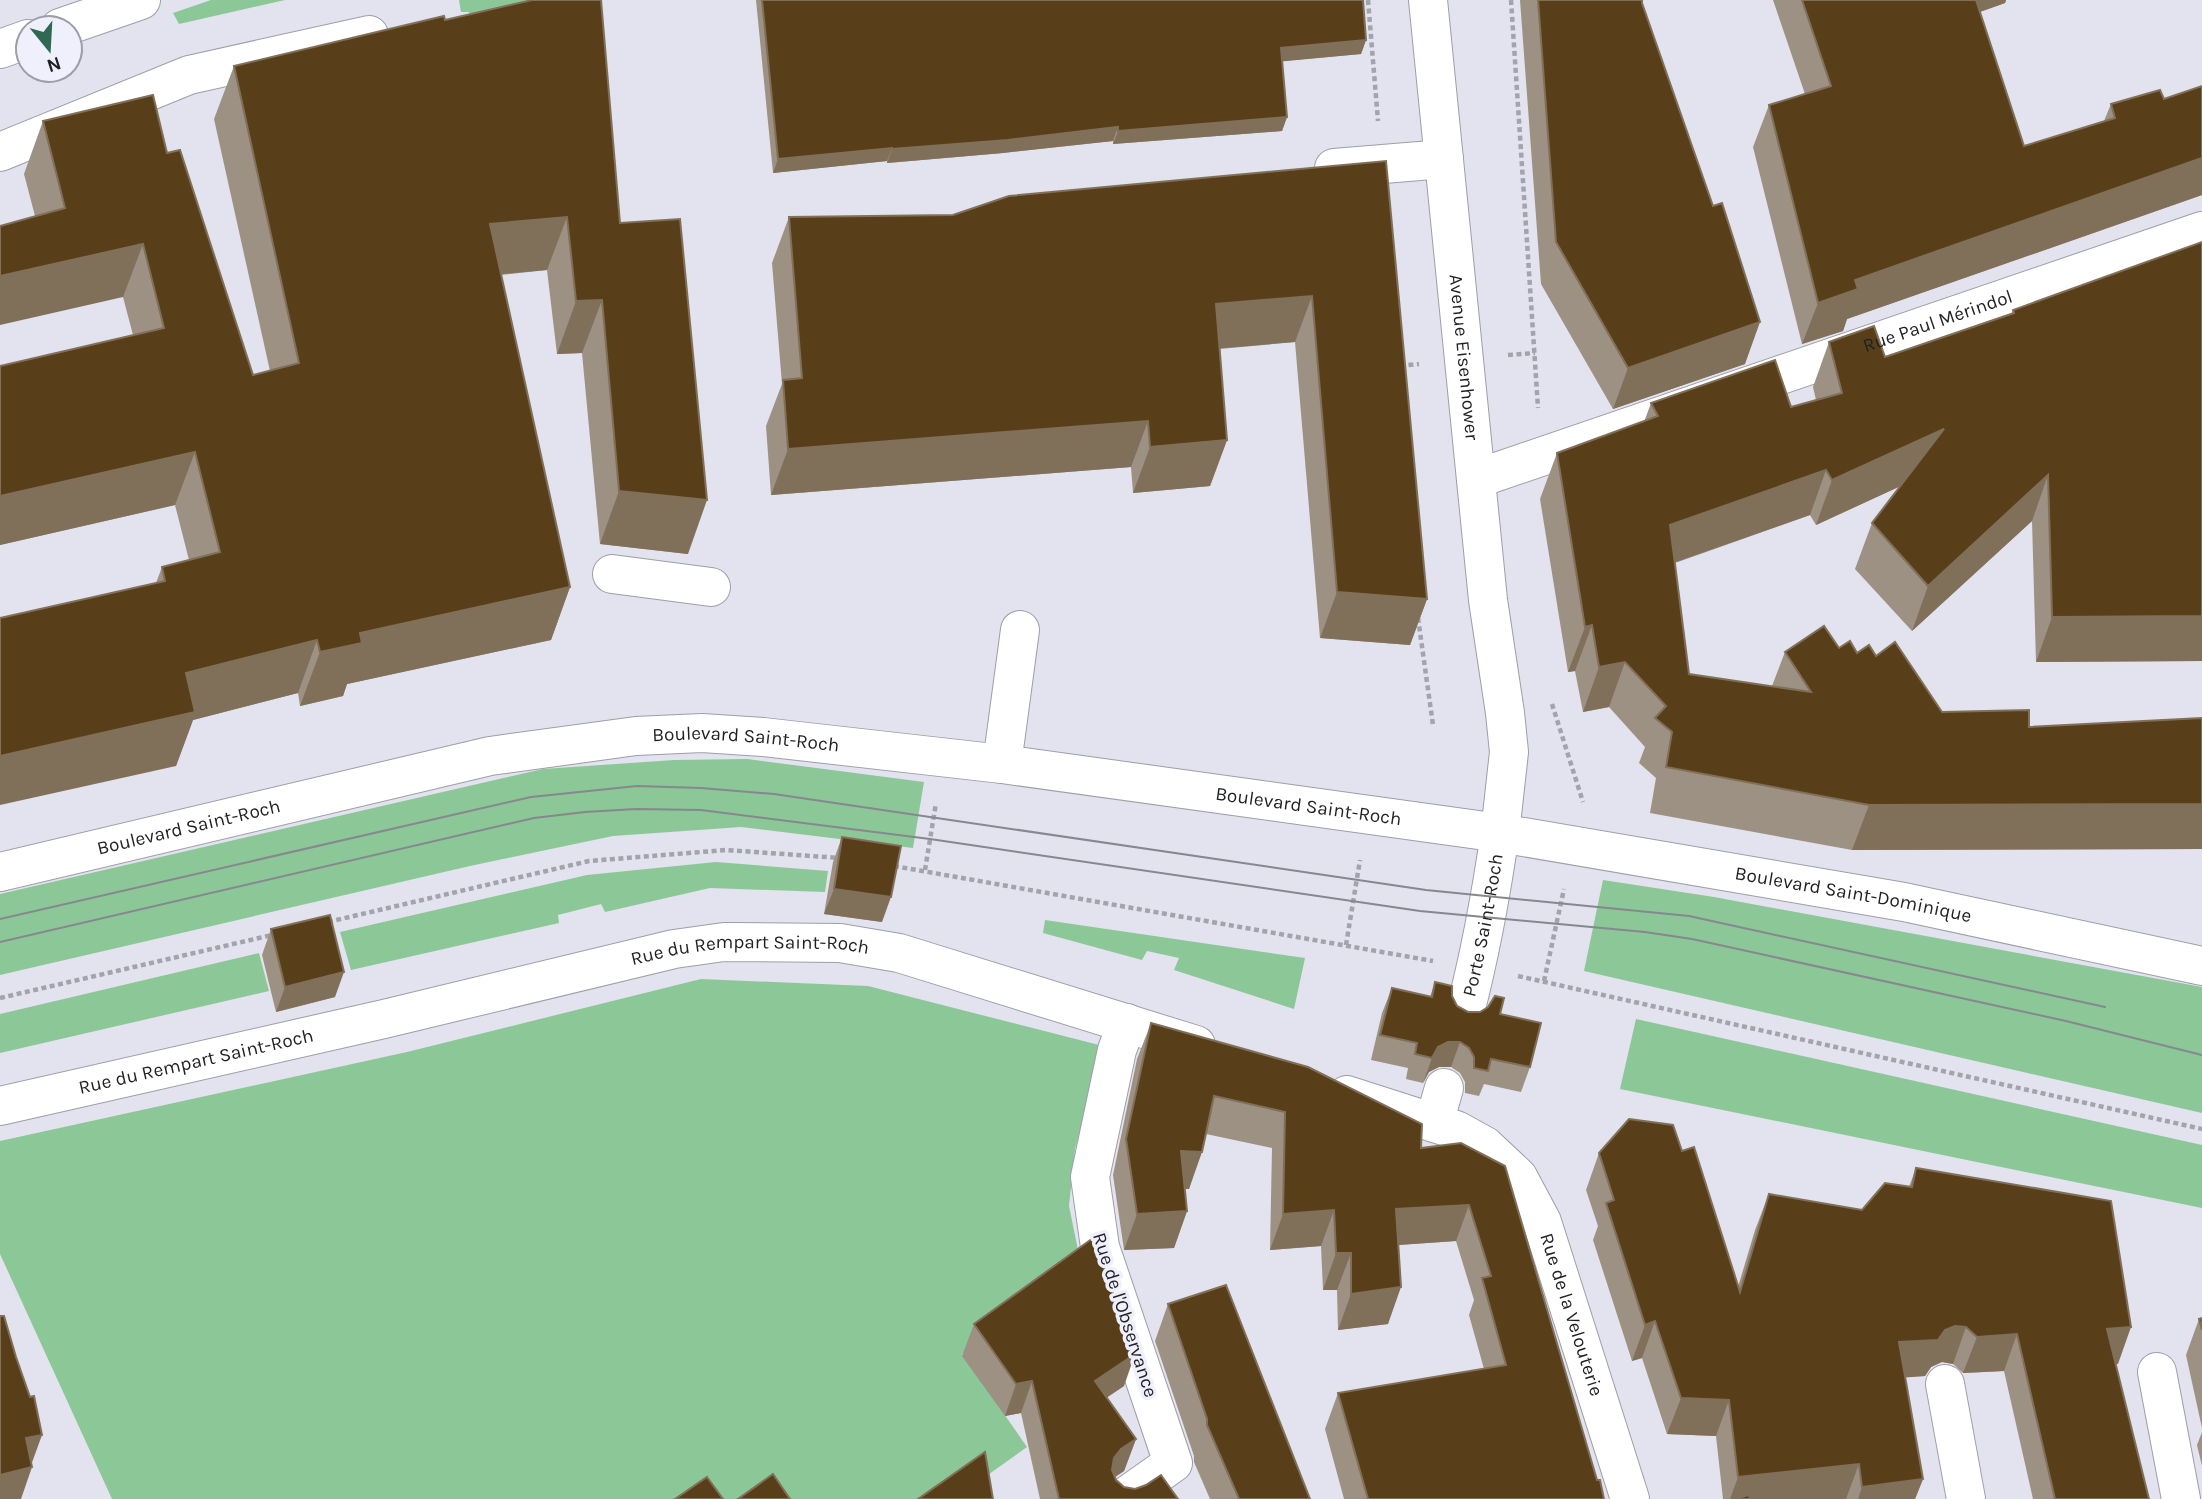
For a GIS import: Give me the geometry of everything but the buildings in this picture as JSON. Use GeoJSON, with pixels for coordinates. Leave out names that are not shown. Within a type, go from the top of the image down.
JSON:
{"type":"FeatureCollection","features":[{"type":"Feature","properties":{"kind":"street"},"geometry":{"type":"LineString","coordinates":[[84,20],[141,0]]}},
{"type":"Feature","properties":{"kind":"street","name":"Avenue Eisenhower"},"geometry":{"type":"LineString","coordinates":[[1428,0],[1488,600],[1506,713]]}},
{"type":"Feature","properties":{"kind":"street"},"geometry":{"type":"LineString","coordinates":[[0,152],[189,75],[397,28]]}},
{"type":"Feature","properties":{"kind":"street"},"geometry":{"type":"LineString","coordinates":[[1305,171],[1444,159]]}},
{"type":"Feature","properties":{"kind":"street","name":"Rue Paul Mérindol"},"geometry":{"type":"LineString","coordinates":[[1476,479],[2202,231]]}},
{"type":"Feature","properties":{"kind":"street"},"geometry":{"type":"LineString","coordinates":[[612,574],[711,587]]}},
{"type":"Feature","properties":{"kind":"street"},"geometry":{"type":"LineString","coordinates":[[1002,764],[1020,630]]}},
{"type":"Feature","properties":{"kind":"street","name":"Porte Saint-Roch"},"geometry":{"type":"LineString","coordinates":[[1464,1016],[1491,897],[1500,833],[1508,752],[1506,713]]}},
{"type":"Feature","properties":{"kind":"street","name":"Boulevard Saint-Roch"},"geometry":{"type":"LineString","coordinates":[[0,872],[490,756],[636,736],[702,733],[762,737],[1002,764],[1500,833]]}},
{"type":"Feature","properties":{"kind":"street","name":"Boulevard Saint-Dominique"},"geometry":{"type":"LineString","coordinates":[[1500,833],[1904,902],[2202,966]]}},
{"type":"Feature","properties":{"kind":"street","name":"Rue du Rempart Saint-Roch"},"geometry":{"type":"LineString","coordinates":[[0,1106],[384,1019],[674,949],[724,942],[840,943],[899,953],[1230,1056]]}},
{"type":"Feature","properties":{"kind":"street","name":"Rue de l'Observance"},"geometry":{"type":"LineString","coordinates":[[1122,1499],[1173,1463],[1100,1247],[1090,1177],[1117,1050],[1128,1023]]}},
{"type":"Feature","properties":{"kind":"street","name":"Rue de la Velouterie"},"geometry":{"type":"LineString","coordinates":[[1319,1086],[1439,1106],[1456,1130],[1485,1146],[1518,1177],[1542,1222],[1630,1499]]}},
{"type":"Feature","properties":{"kind":"street"},"geometry":{"type":"LineString","coordinates":[[2157,1372],[2181,1499]]}},
{"type":"Feature","properties":{"kind":"street"},"geometry":{"type":"LineString","coordinates":[[1945,1384],[1966,1499]]}},
{"type":"Feature","properties":{"kind":"path"},"geometry":{"type":"LineString","coordinates":[[1368,0],[1382,164]]}},
{"type":"Feature","properties":{"kind":"path"},"geometry":{"type":"LineString","coordinates":[[1511,0],[1538,408]]}},
{"type":"Feature","properties":{"kind":"path"},"geometry":{"type":"LineString","coordinates":[[1417,607],[1433,725]]}},
{"type":"Feature","properties":{"kind":"path"},"geometry":{"type":"LineString","coordinates":[[1551,695],[1583,800]]}},
{"type":"Feature","properties":{"kind":"path"},"geometry":{"type":"LineString","coordinates":[[925,870],[936,803]]}},
{"type":"Feature","properties":{"kind":"path"},"geometry":{"type":"LineString","coordinates":[[321,923],[589,861],[726,850],[852,860]]}},
{"type":"Feature","properties":{"kind":"path"},"geometry":{"type":"LineString","coordinates":[[891,865],[1544,981],[2202,1129]]}},
{"type":"Feature","properties":{"kind":"path"},"geometry":{"type":"LineString","coordinates":[[0,998],[281,933]]}},
{"type":"Feature","properties":{"kind":"green space"},"geometry":{"type":"Polygon","coordinates":[[[211,0],[285,0],[179,24],[173,13],[211,0]]]}},
{"type":"Feature","properties":{"kind":"green space"},"geometry":{"type":"Polygon","coordinates":[[[459,0],[530,0],[530,12],[472,31],[469,12],[461,12],[459,0]]]}},
{"type":"Feature","properties":{"kind":"green space"},"geometry":{"type":"Polygon","coordinates":[[[747,759],[924,782],[913,848],[741,827],[613,836],[470,866],[0,975],[0,894],[543,769],[674,760],[747,759]]]}},
{"type":"Feature","properties":{"kind":"green space"},"geometry":{"type":"Polygon","coordinates":[[[716,862],[828,871],[825,892],[710,888],[605,912],[601,904],[558,915],[559,923],[351,970],[340,932],[587,875],[716,862]]]}},
{"type":"Feature","properties":{"kind":"green space"},"geometry":{"type":"Polygon","coordinates":[[[1603,880],[1714,897],[2202,987],[2202,1113],[1584,971],[1603,880]]]}},
{"type":"Feature","properties":{"kind":"green space"},"geometry":{"type":"Polygon","coordinates":[[[1045,920],[1305,958],[1294,1009],[1174,970],[1179,958],[1147,951],[1142,960],[1043,933],[1045,920]]]}},
{"type":"Feature","properties":{"kind":"green space"},"geometry":{"type":"Polygon","coordinates":[[[259,953],[269,991],[0,1053],[0,1014],[259,953]]]}},
{"type":"Feature","properties":{"kind":"green space"},"geometry":{"type":"Polygon","coordinates":[[[701,979],[868,986],[1103,1046],[1075,1149],[1069,1206],[1083,1274],[962,1354],[1027,1447],[954,1499],[112,1499],[0,1254],[0,1141],[407,1052],[701,979]]]}},
{"type":"Feature","properties":{"kind":"green space"},"geometry":{"type":"Polygon","coordinates":[[[1636,1019],[2202,1145],[2202,1208],[1620,1089],[1636,1019]]]}},
{"type":"Feature","properties":{"kind":"tram line"},"geometry":{"type":"LineString","coordinates":[[0,919],[531,797],[637,786],[701,788],[774,794],[1426,890],[1689,916],[2105,1007]]}},
{"type":"Feature","properties":{"kind":"tram line"},"geometry":{"type":"LineString","coordinates":[[0,942],[534,818],[636,809],[701,810],[930,839],[1420,911],[1645,932],[1692,939],[2066,1021],[2202,1055]]}}]}
